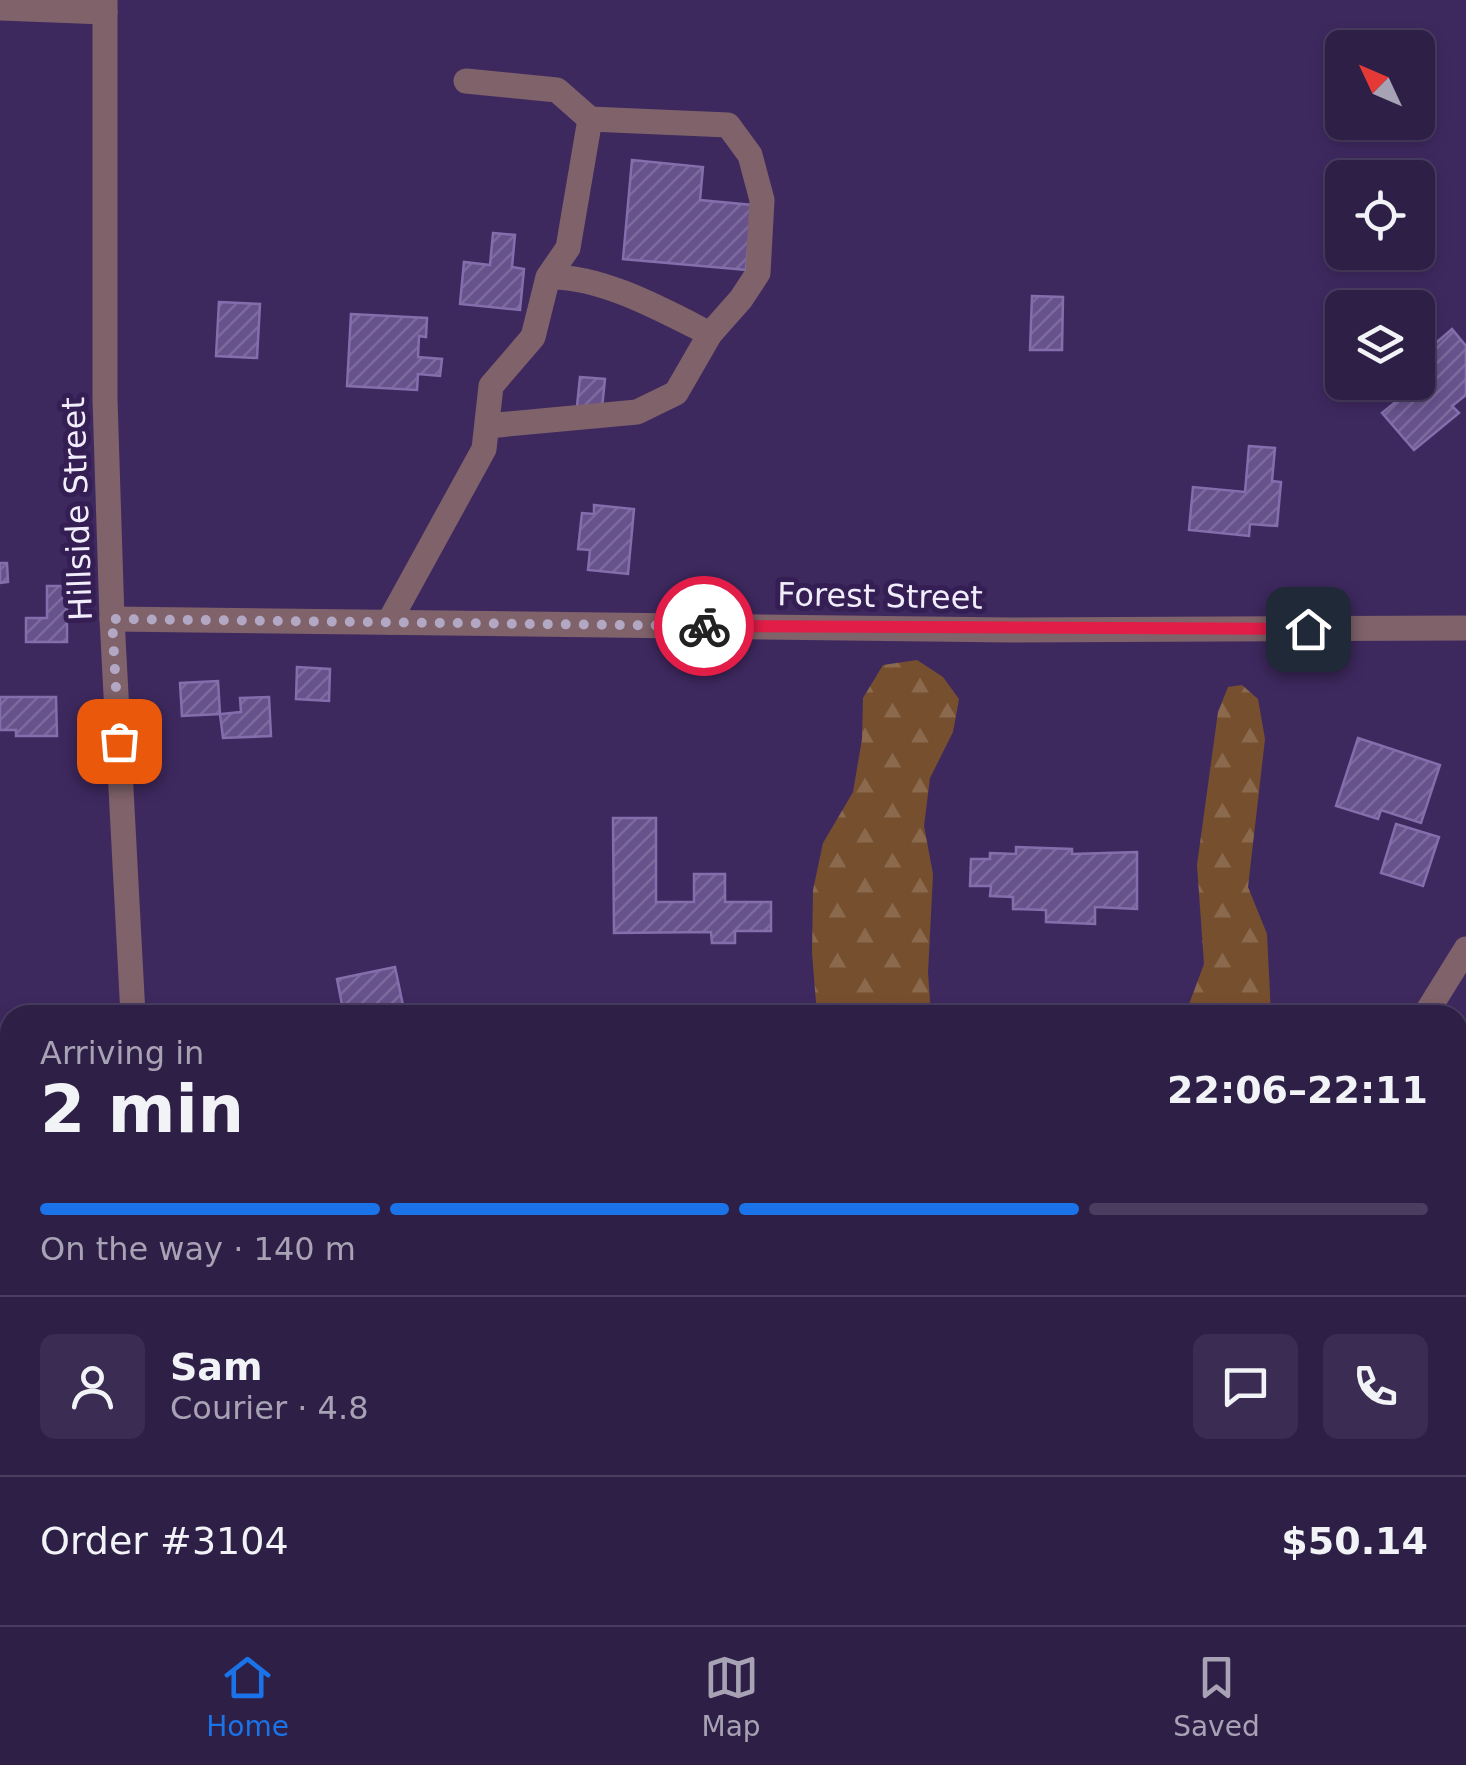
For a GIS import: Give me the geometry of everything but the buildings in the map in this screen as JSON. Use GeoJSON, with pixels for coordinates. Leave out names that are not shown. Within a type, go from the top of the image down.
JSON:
{"type":"FeatureCollection","features":[{"type":"Feature","properties":{"kind":"street"},"geometry":{"type":"LineString","coordinates":[[0,8],[105,6]]}},
{"type":"Feature","properties":{"kind":"street","name":"Hillside Street"},"geometry":{"type":"LineString","coordinates":[[105,6],[105,381],[112,619],[132,1005]]}},
{"type":"Feature","properties":{"kind":"street"},"geometry":{"type":"LineString","coordinates":[[466,81],[556,90],[590,120],[728,125],[750,155],[762,200],[758,273],[710,334],[676,393],[637,412],[487,426]]}},
{"type":"Feature","properties":{"kind":"street"},"geometry":{"type":"LineString","coordinates":[[389,622],[484,449],[492,386],[532,337],[548,277],[568,248],[590,120]]}},
{"type":"Feature","properties":{"kind":"street"},"geometry":{"type":"LineString","coordinates":[[548,277],[571,276],[654,306],[710,334]]}},
{"type":"Feature","properties":{"kind":"street","name":"Forest Street"},"geometry":{"type":"LineString","coordinates":[[112,619],[1011,630],[1466,628]]}},
{"type":"Feature","properties":{"kind":"street"},"geometry":{"type":"LineString","coordinates":[[1431,1005],[1466,949]]}},
{"type":"Feature","properties":{"kind":"green space"},"geometry":{"type":"Polygon","coordinates":[[[917,660],[943,677],[959,699],[953,732],[930,778],[924,826],[933,874],[930,1005],[816,1005],[813,890],[823,843],[853,792],[862,739],[863,698],[883,665],[917,660]]]}},
{"type":"Feature","properties":{"kind":"green space"},"geometry":{"type":"Polygon","coordinates":[[[1242,685],[1258,699],[1265,739],[1248,887],[1267,934],[1271,1005],[1189,1005],[1204,964],[1197,865],[1218,712],[1228,687],[1242,685]]]}},
{"type":"Feature","properties":{"kind":"way so far"},"geometry":{"type":"LineString","coordinates":[[119,741],[112,619],[704,626]]}},
{"type":"Feature","properties":{"kind":"route"},"geometry":{"type":"LineString","coordinates":[[704,626],[1308,629]]}}]}
